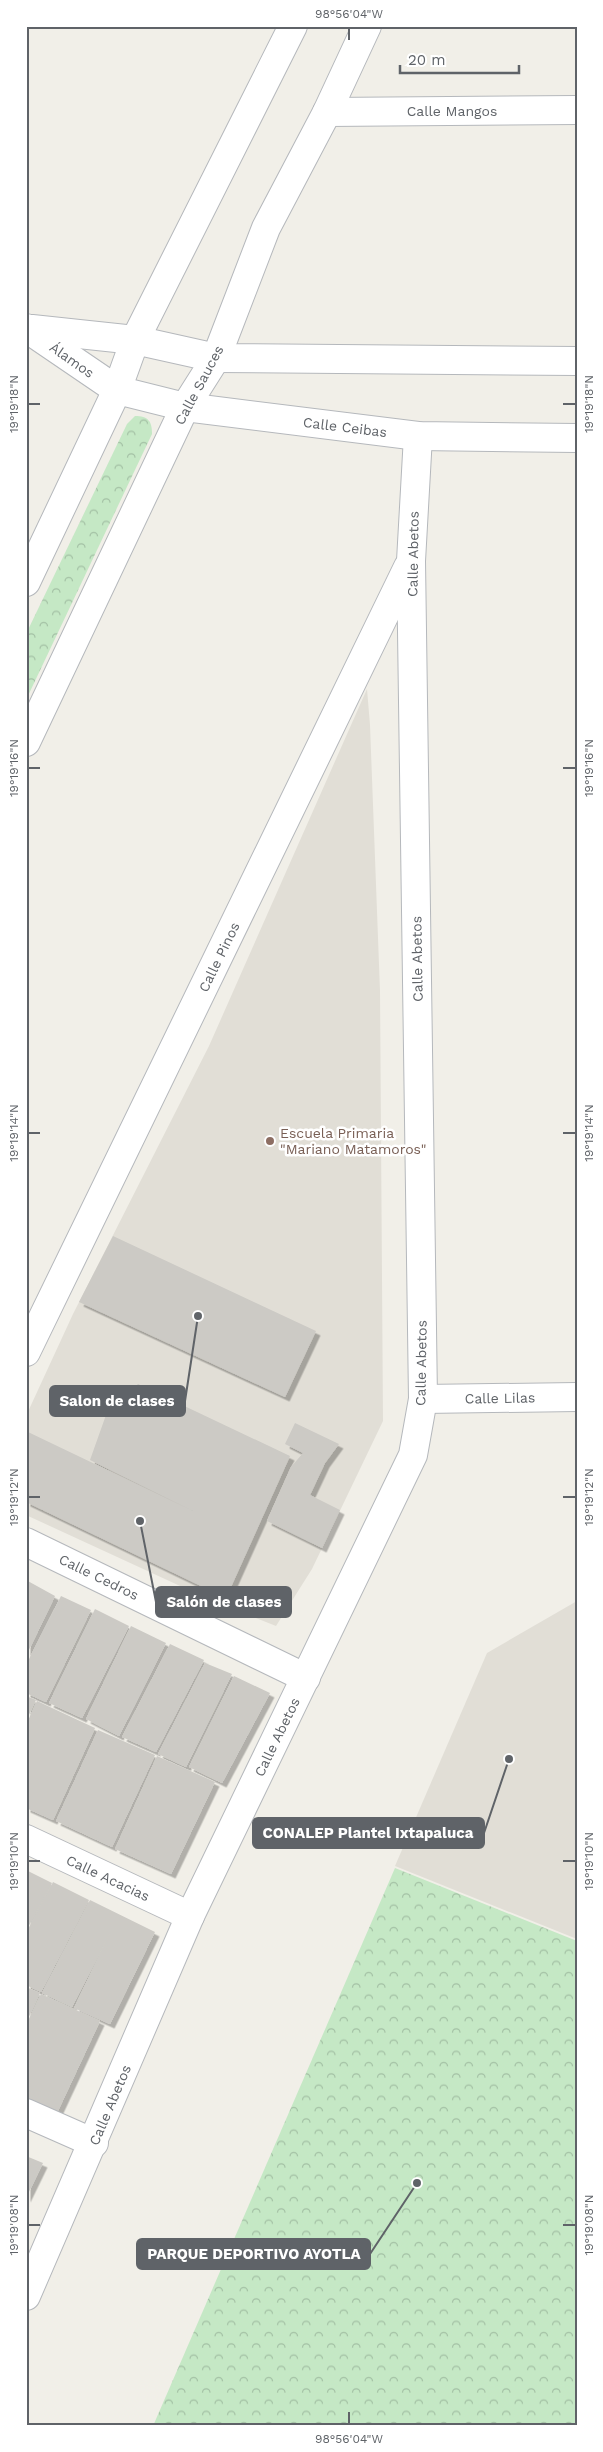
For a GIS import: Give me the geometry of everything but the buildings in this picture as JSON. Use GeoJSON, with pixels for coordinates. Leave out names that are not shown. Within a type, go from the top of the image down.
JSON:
{"type":"FeatureCollection","features":[{"type":"Feature","properties":{"kind":"street"},"geometry":{"type":"LineString","coordinates":[[26,582],[117,390],[135,340],[293,26]]}},
{"type":"Feature","properties":{"kind":"street","name":"Calle Sauces"},"geometry":{"type":"LineString","coordinates":[[26,742],[185,407],[216,358],[266,228],[327,112],[367,26]]}},
{"type":"Feature","properties":{"kind":"street","name":"Calle Mangos"},"geometry":{"type":"LineString","coordinates":[[327,112],[577,110]]}},
{"type":"Feature","properties":{"kind":"street","name":"Álamos"},"geometry":{"type":"LineString","coordinates":[[27,328],[135,340]]}},
{"type":"Feature","properties":{"kind":"street","name":"Álamos"},"geometry":{"type":"LineString","coordinates":[[27,328],[117,390]]}},
{"type":"Feature","properties":{"kind":"street"},"geometry":{"type":"LineString","coordinates":[[135,340],[216,358],[577,361]]}},
{"type":"Feature","properties":{"kind":"street","name":"Calle Ceibas"},"geometry":{"type":"LineString","coordinates":[[117,390],[185,407],[418,436],[577,438]]}},
{"type":"Feature","properties":{"kind":"street","name":"Calle Abetos"},"geometry":{"type":"LineString","coordinates":[[26,2296],[94,2143],[190,1916],[413,1455],[423,1399],[411,561],[418,436]]}},
{"type":"Feature","properties":{"kind":"street","name":"Calle Pinos"},"geometry":{"type":"LineString","coordinates":[[26,1352],[411,561]]}},
{"type":"Feature","properties":{"kind":"street","name":"Calle Lilas"},"geometry":{"type":"LineString","coordinates":[[423,1399],[577,1397]]}},
{"type":"Feature","properties":{"kind":"street","name":"Calle Cedros"},"geometry":{"type":"LineString","coordinates":[[26,1542],[306,1678]]}},
{"type":"Feature","properties":{"kind":"street","name":"Calle Acacias"},"geometry":{"type":"LineString","coordinates":[[26,1840],[190,1916]]}},
{"type":"Feature","properties":{"kind":"street"},"geometry":{"type":"LineString","coordinates":[[26,2113],[94,2143]]}},
{"type":"Feature","properties":{"kind":"shaded area","name":"Escuela Primaria \"Mariano Matamoros\""},"geometry":{"type":"Polygon","coordinates":[[[367,689],[380,991],[383,1421],[312,1569],[276,1626],[204,1597],[26,1515],[26,1416],[73,1314],[209,1046],[367,689]]]}},
{"type":"Feature","properties":{"kind":"shaded area"},"geometry":{"type":"Polygon","coordinates":[[[577,1601],[577,1939],[395,1866],[487,1653],[577,1601]]]}},
{"type":"Feature","properties":{"kind":"green space"},"geometry":{"type":"Polygon","coordinates":[[[135,416],[148,420],[152,434],[26,700],[26,634],[127,424],[135,416]]]}},
{"type":"Feature","properties":{"kind":"green space"},"geometry":{"type":"Polygon","coordinates":[[[395,1868],[577,1941],[577,2426],[153,2426],[395,1868]]]}},
{"type":"Feature","properties":{"kind":"place","name":"Escuela Primaria \"Mariano Matamoros\""},"geometry":{"type":"Point","coordinates":[270,1141]}},
{"type":"Feature","properties":{"kind":"place","name":"Salon de clases"},"geometry":{"type":"Point","coordinates":[198,1316]}},
{"type":"Feature","properties":{"kind":"place","name":"Salón de clases"},"geometry":{"type":"Point","coordinates":[140,1521]}},
{"type":"Feature","properties":{"kind":"place","name":"CONALEP Plantel Ixtapaluca"},"geometry":{"type":"Point","coordinates":[509,1759]}},
{"type":"Feature","properties":{"kind":"place","name":"PARQUE DEPORTIVO AYOTLA"},"geometry":{"type":"Point","coordinates":[417,2183]}}]}
